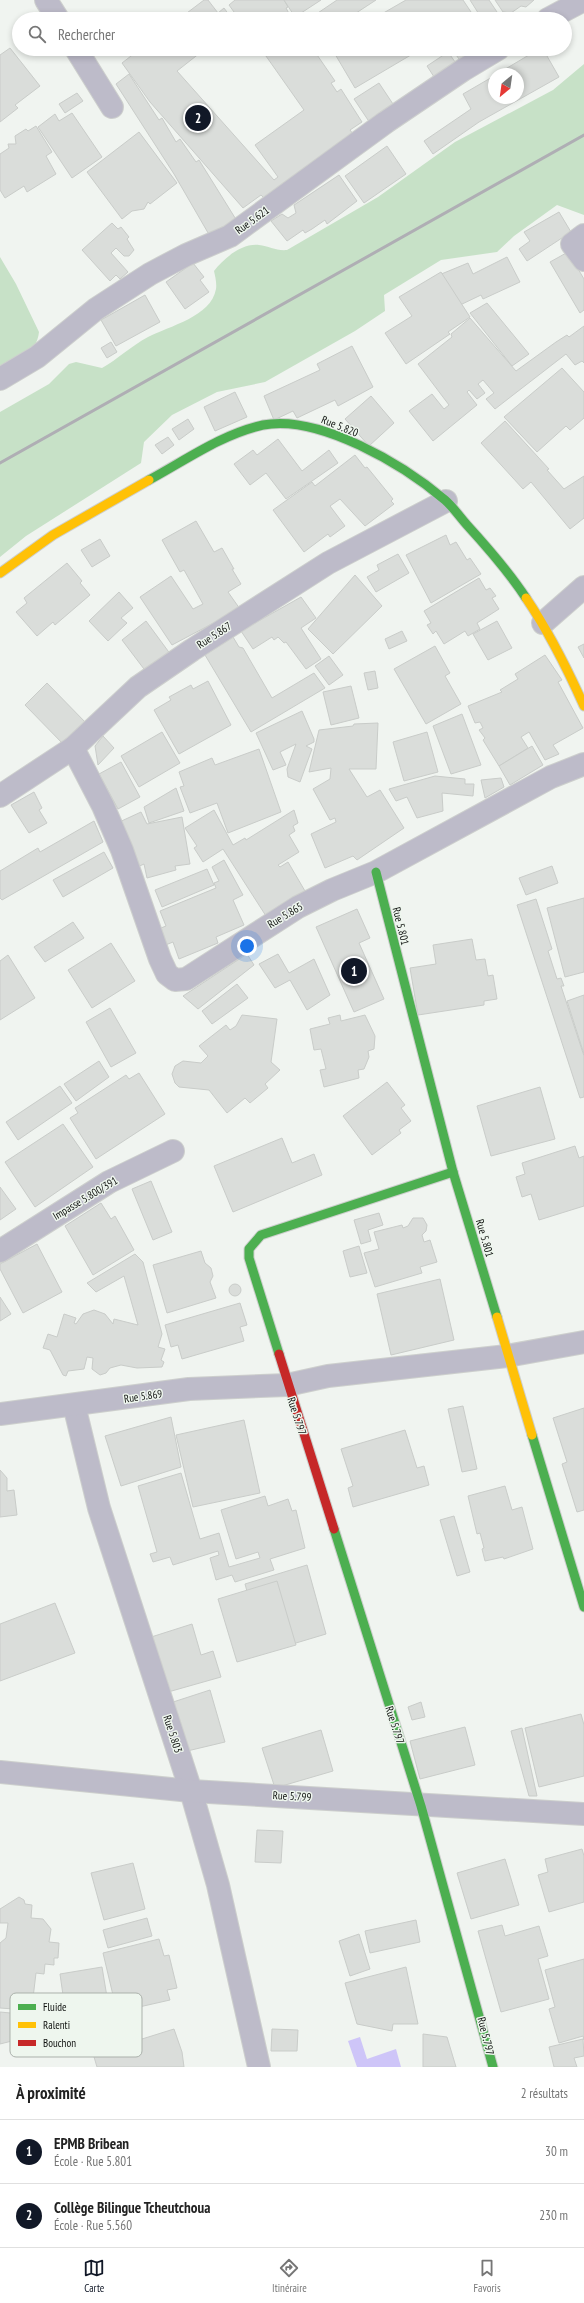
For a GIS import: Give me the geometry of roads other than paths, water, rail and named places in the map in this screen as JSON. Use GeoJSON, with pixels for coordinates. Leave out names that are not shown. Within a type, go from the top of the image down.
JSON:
{"type":"FeatureCollection","features":[{"type":"Feature","properties":{"kind":"street"},"geometry":{"type":"LineString","coordinates":[[46,0],[54,12]]}},
{"type":"Feature","properties":{"kind":"street"},"geometry":{"type":"LineString","coordinates":[[561,12],[584,0]]}},
{"type":"Feature","properties":{"kind":"street"},"geometry":{"type":"LineString","coordinates":[[80,56],[112,107]]}},
{"type":"Feature","properties":{"kind":"street","name":"Rue 5.621"},"geometry":{"type":"LineString","coordinates":[[0,379],[37,357],[96,309],[150,274],[186,254],[230,236],[386,122],[486,56]]}},
{"type":"Feature","properties":{"kind":"street"},"geometry":{"type":"LineString","coordinates":[[584,235],[572,244],[584,260]]}},
{"type":"Feature","properties":{"kind":"street","name":"Rue 5.820"},"geometry":{"type":"LineString","coordinates":[[0,573],[52,535],[227,436],[264,425],[301,424],[332,434],[403,469],[446,501],[516,583],[544,623],[566,663],[584,706]]}},
{"type":"Feature","properties":{"kind":"street","name":"Rue 5.867"},"geometry":{"type":"LineString","coordinates":[[0,796],[73,748],[138,687],[192,650],[328,563],[446,501]]}},
{"type":"Feature","properties":{"kind":"street"},"geometry":{"type":"LineString","coordinates":[[544,623],[584,587]]}},
{"type":"Feature","properties":{"kind":"street","name":"Rue 5.865"},"geometry":{"type":"LineString","coordinates":[[73,748],[103,806],[119,842],[160,959],[167,974],[175,980],[186,979],[298,907],[332,890],[376,872],[545,780],[584,764]]}},
{"type":"Feature","properties":{"kind":"street","name":"Rue 5.801"},"geometry":{"type":"LineString","coordinates":[[376,872],[453,1172],[507,1356],[584,1607]]}},
{"type":"Feature","properties":{"kind":"street","name":"Impasse 5.800/391"},"geometry":{"type":"LineString","coordinates":[[0,1251],[109,1182],[173,1150]]}},
{"type":"Feature","properties":{"kind":"street","name":"Rue 5.797"},"geometry":{"type":"LineString","coordinates":[[453,1172],[261,1234],[254,1240],[249,1248],[249,1258],[287,1385],[421,1806],[493,2067]]}},
{"type":"Feature","properties":{"kind":"street","name":"Rue 5.797"},"geometry":{"type":"LineString","coordinates":[[287,1385],[328,1376],[507,1356],[584,1342]]}},
{"type":"Feature","properties":{"kind":"street","name":"Rue 5.869"},"geometry":{"type":"LineString","coordinates":[[0,1414],[189,1389],[287,1385]]}},
{"type":"Feature","properties":{"kind":"street","name":"Rue 5.803"},"geometry":{"type":"LineString","coordinates":[[74,1405],[99,1508],[191,1791],[218,1885],[259,2067]]}},
{"type":"Feature","properties":{"kind":"street","name":"Rue 5.799"},"geometry":{"type":"LineString","coordinates":[[0,1772],[191,1791],[421,1806],[584,1814]]}},
{"type":"Feature","properties":{"kind":"railway"},"geometry":{"type":"LineString","coordinates":[[0,463],[584,135]]}},
{"type":"Feature","properties":{"kind":"place","name":"Collège Bilingue Tcheutchoua"},"geometry":{"type":"Point","coordinates":[198,118]}},
{"type":"Feature","properties":{"kind":"place","name":"EPMB Bribean"},"geometry":{"type":"Point","coordinates":[354,971]}}]}
